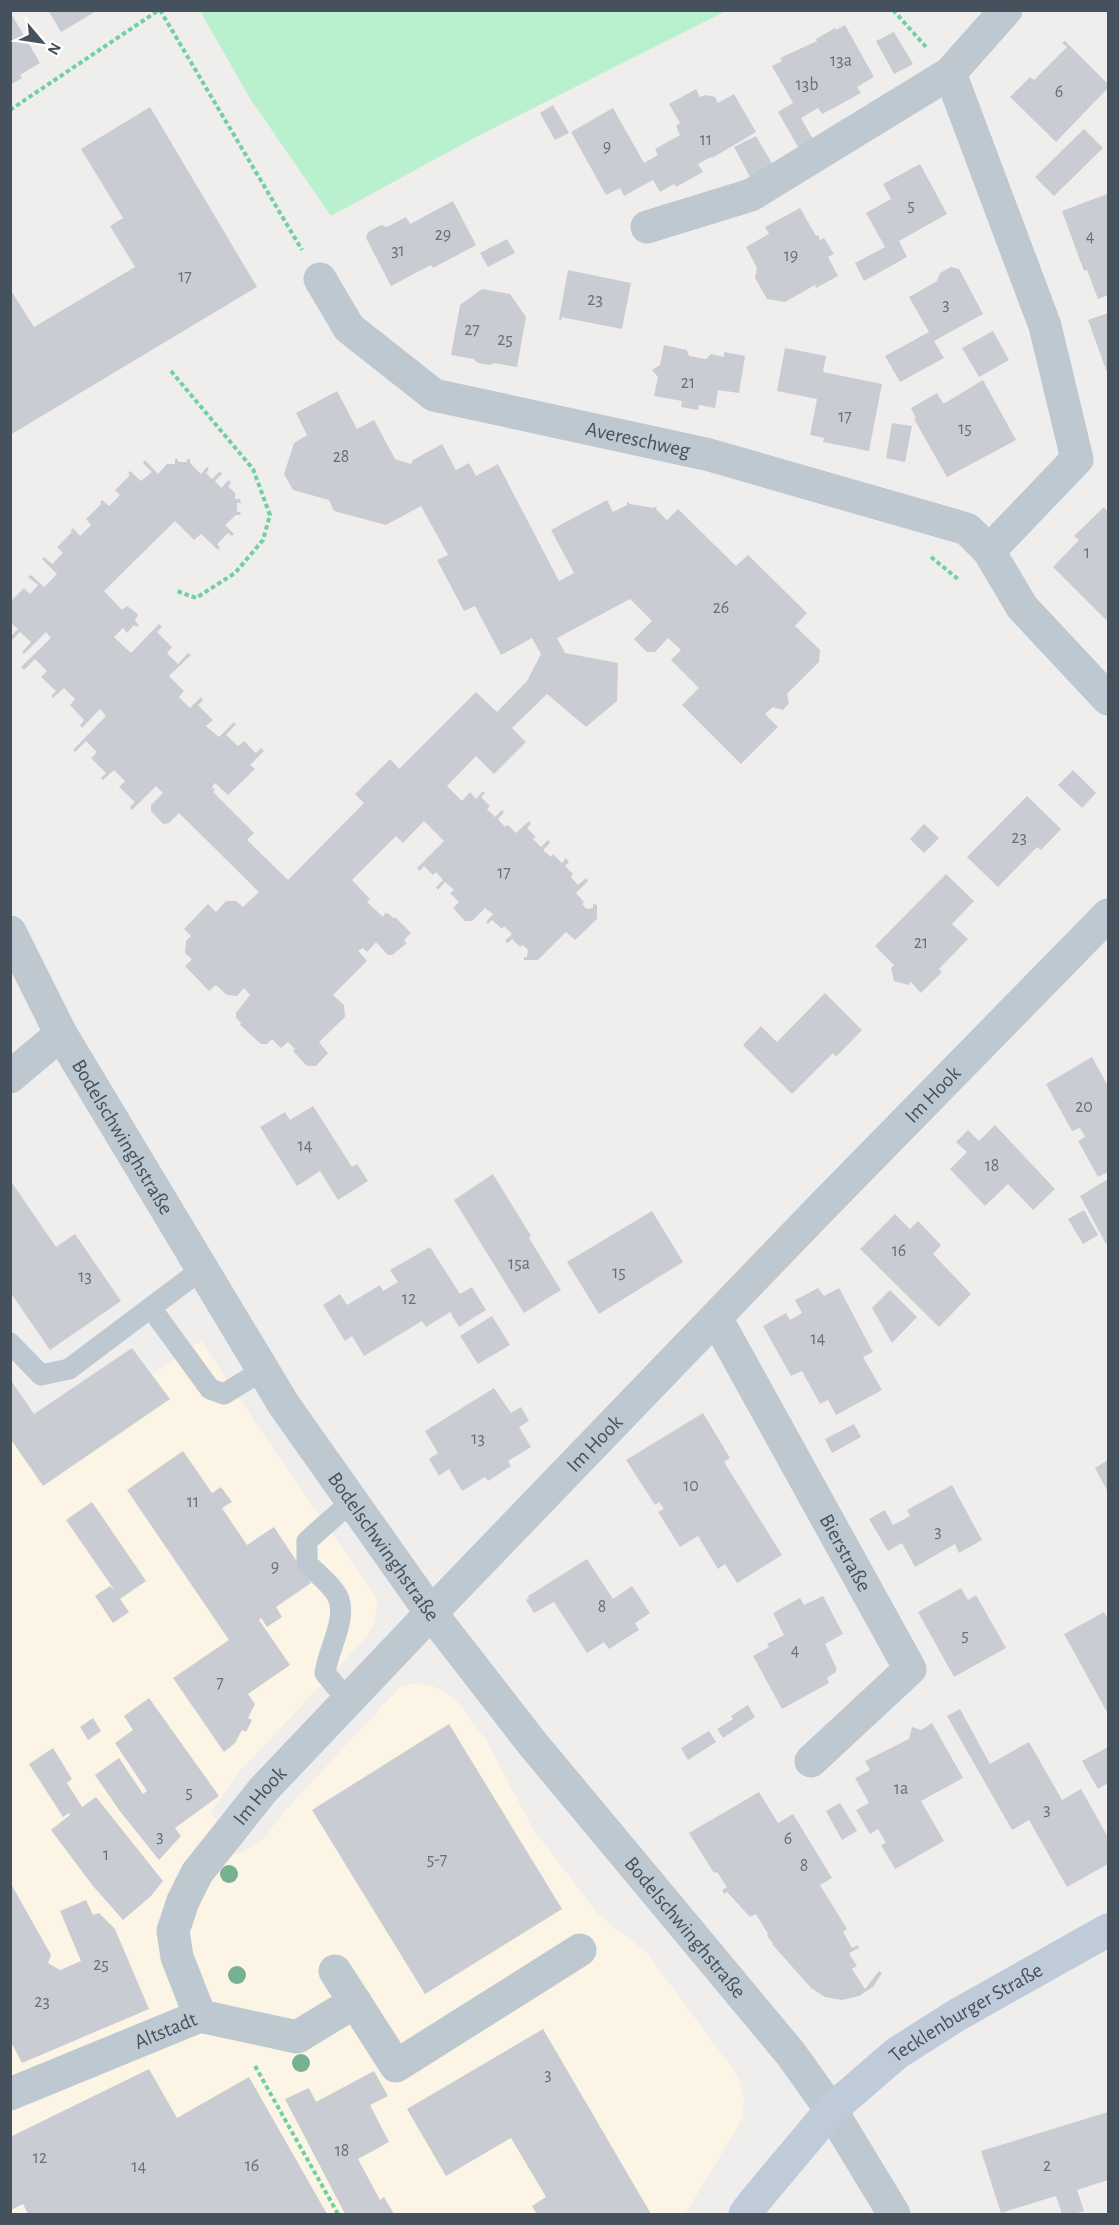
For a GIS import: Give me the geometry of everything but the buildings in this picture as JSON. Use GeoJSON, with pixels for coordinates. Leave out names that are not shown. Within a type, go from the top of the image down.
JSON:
{"type":"FeatureCollection","features":[{"type":"Feature","properties":{"kind":"street"},"geometry":{"type":"LineString","coordinates":[[647,227],[751,195],[950,73],[1006,10]]}},
{"type":"Feature","properties":{"kind":"street"},"geometry":{"type":"LineString","coordinates":[[950,73],[1045,326],[1077,459],[989,550]]}},
{"type":"Feature","properties":{"kind":"street","name":"Avereschweg"},"geometry":{"type":"LineString","coordinates":[[320,279],[349,328],[434,395],[706,454],[967,529],[989,550],[1022,607],[1108,699]]}},
{"type":"Feature","properties":{"kind":"street","name":"Im Hook"},"geometry":{"type":"LineString","coordinates":[[200,2016],[177,1957],[174,1931],[183,1900],[197,1873],[263,1790],[823,1206],[1108,915]]}},
{"type":"Feature","properties":{"kind":"street","name":"Bodelschwinghstraße"},"geometry":{"type":"LineString","coordinates":[[10,932],[61,1034],[284,1406],[431,1613],[546,1760],[791,2054],[831,2110],[894,2214]]}},
{"type":"Feature","properties":{"kind":"street"},"geometry":{"type":"LineString","coordinates":[[10,1077],[61,1034]]}},
{"type":"Feature","properties":{"kind":"street","name":"Bierstraße"},"geometry":{"type":"LineString","coordinates":[[716,1318],[910,1669],[811,1761]]}},
{"type":"Feature","properties":{"kind":"street","name":"Tecklenburger Straße"},"geometry":{"type":"LineString","coordinates":[[745,2214],[831,2110],[897,2053],[1108,1930]]}},
{"type":"Feature","properties":{"kind":"street"},"geometry":{"type":"LineString","coordinates":[[335,1971],[396,2066],[580,1950]]}},
{"type":"Feature","properties":{"kind":"street"},"geometry":{"type":"LineString","coordinates":[[297,2037],[356,2002]]}},
{"type":"Feature","properties":{"kind":"street","name":"Altstadt"},"geometry":{"type":"LineString","coordinates":[[10,2094],[200,2016],[297,2037]]}},
{"type":"Feature","properties":{"kind":"lane"},"geometry":{"type":"LineString","coordinates":[[10,1343],[41,1375],[69,1369],[202,1269]]}},
{"type":"Feature","properties":{"kind":"lane"},"geometry":{"type":"LineString","coordinates":[[151,1308],[210,1389],[224,1394],[263,1370]]}},
{"type":"Feature","properties":{"kind":"lane"},"geometry":{"type":"LineString","coordinates":[[348,1701],[325,1673],[327,1657],[342,1620],[337,1596],[307,1563],[307,1541],[351,1501]]}},
{"type":"Feature","properties":{"kind":"path"},"geometry":{"type":"LineString","coordinates":[[10,110],[160,10],[320,279]]}},
{"type":"Feature","properties":{"kind":"path"},"geometry":{"type":"LineString","coordinates":[[893,10],[950,73]]}},
{"type":"Feature","properties":{"kind":"path"},"geometry":{"type":"LineString","coordinates":[[171,371],[253,469],[270,515],[263,540],[235,573],[196,598],[177,591]]}},
{"type":"Feature","properties":{"kind":"path"},"geometry":{"type":"LineString","coordinates":[[297,2037],[254,2064],[338,2214]]}},
{"type":"Feature","properties":{"kind":"shaded area"},"geometry":{"type":"Polygon","coordinates":[[[201,1341],[375,1595],[377,1603],[375,1620],[368,1635],[240,1771],[211,1811],[237,1855],[269,1835],[268,1833],[283,1813],[400,1687],[412,1684],[431,1685],[455,1699],[486,1740],[533,1829],[598,1914],[647,1953],[740,2082],[744,2101],[742,2118],[685,2214],[11,2214],[10,1438],[26,1461],[201,1341]]]}},
{"type":"Feature","properties":{"kind":"green space"},"geometry":{"type":"Polygon","coordinates":[[[200,11],[726,11],[472,139],[331,216],[251,100],[200,11]]]}}]}
